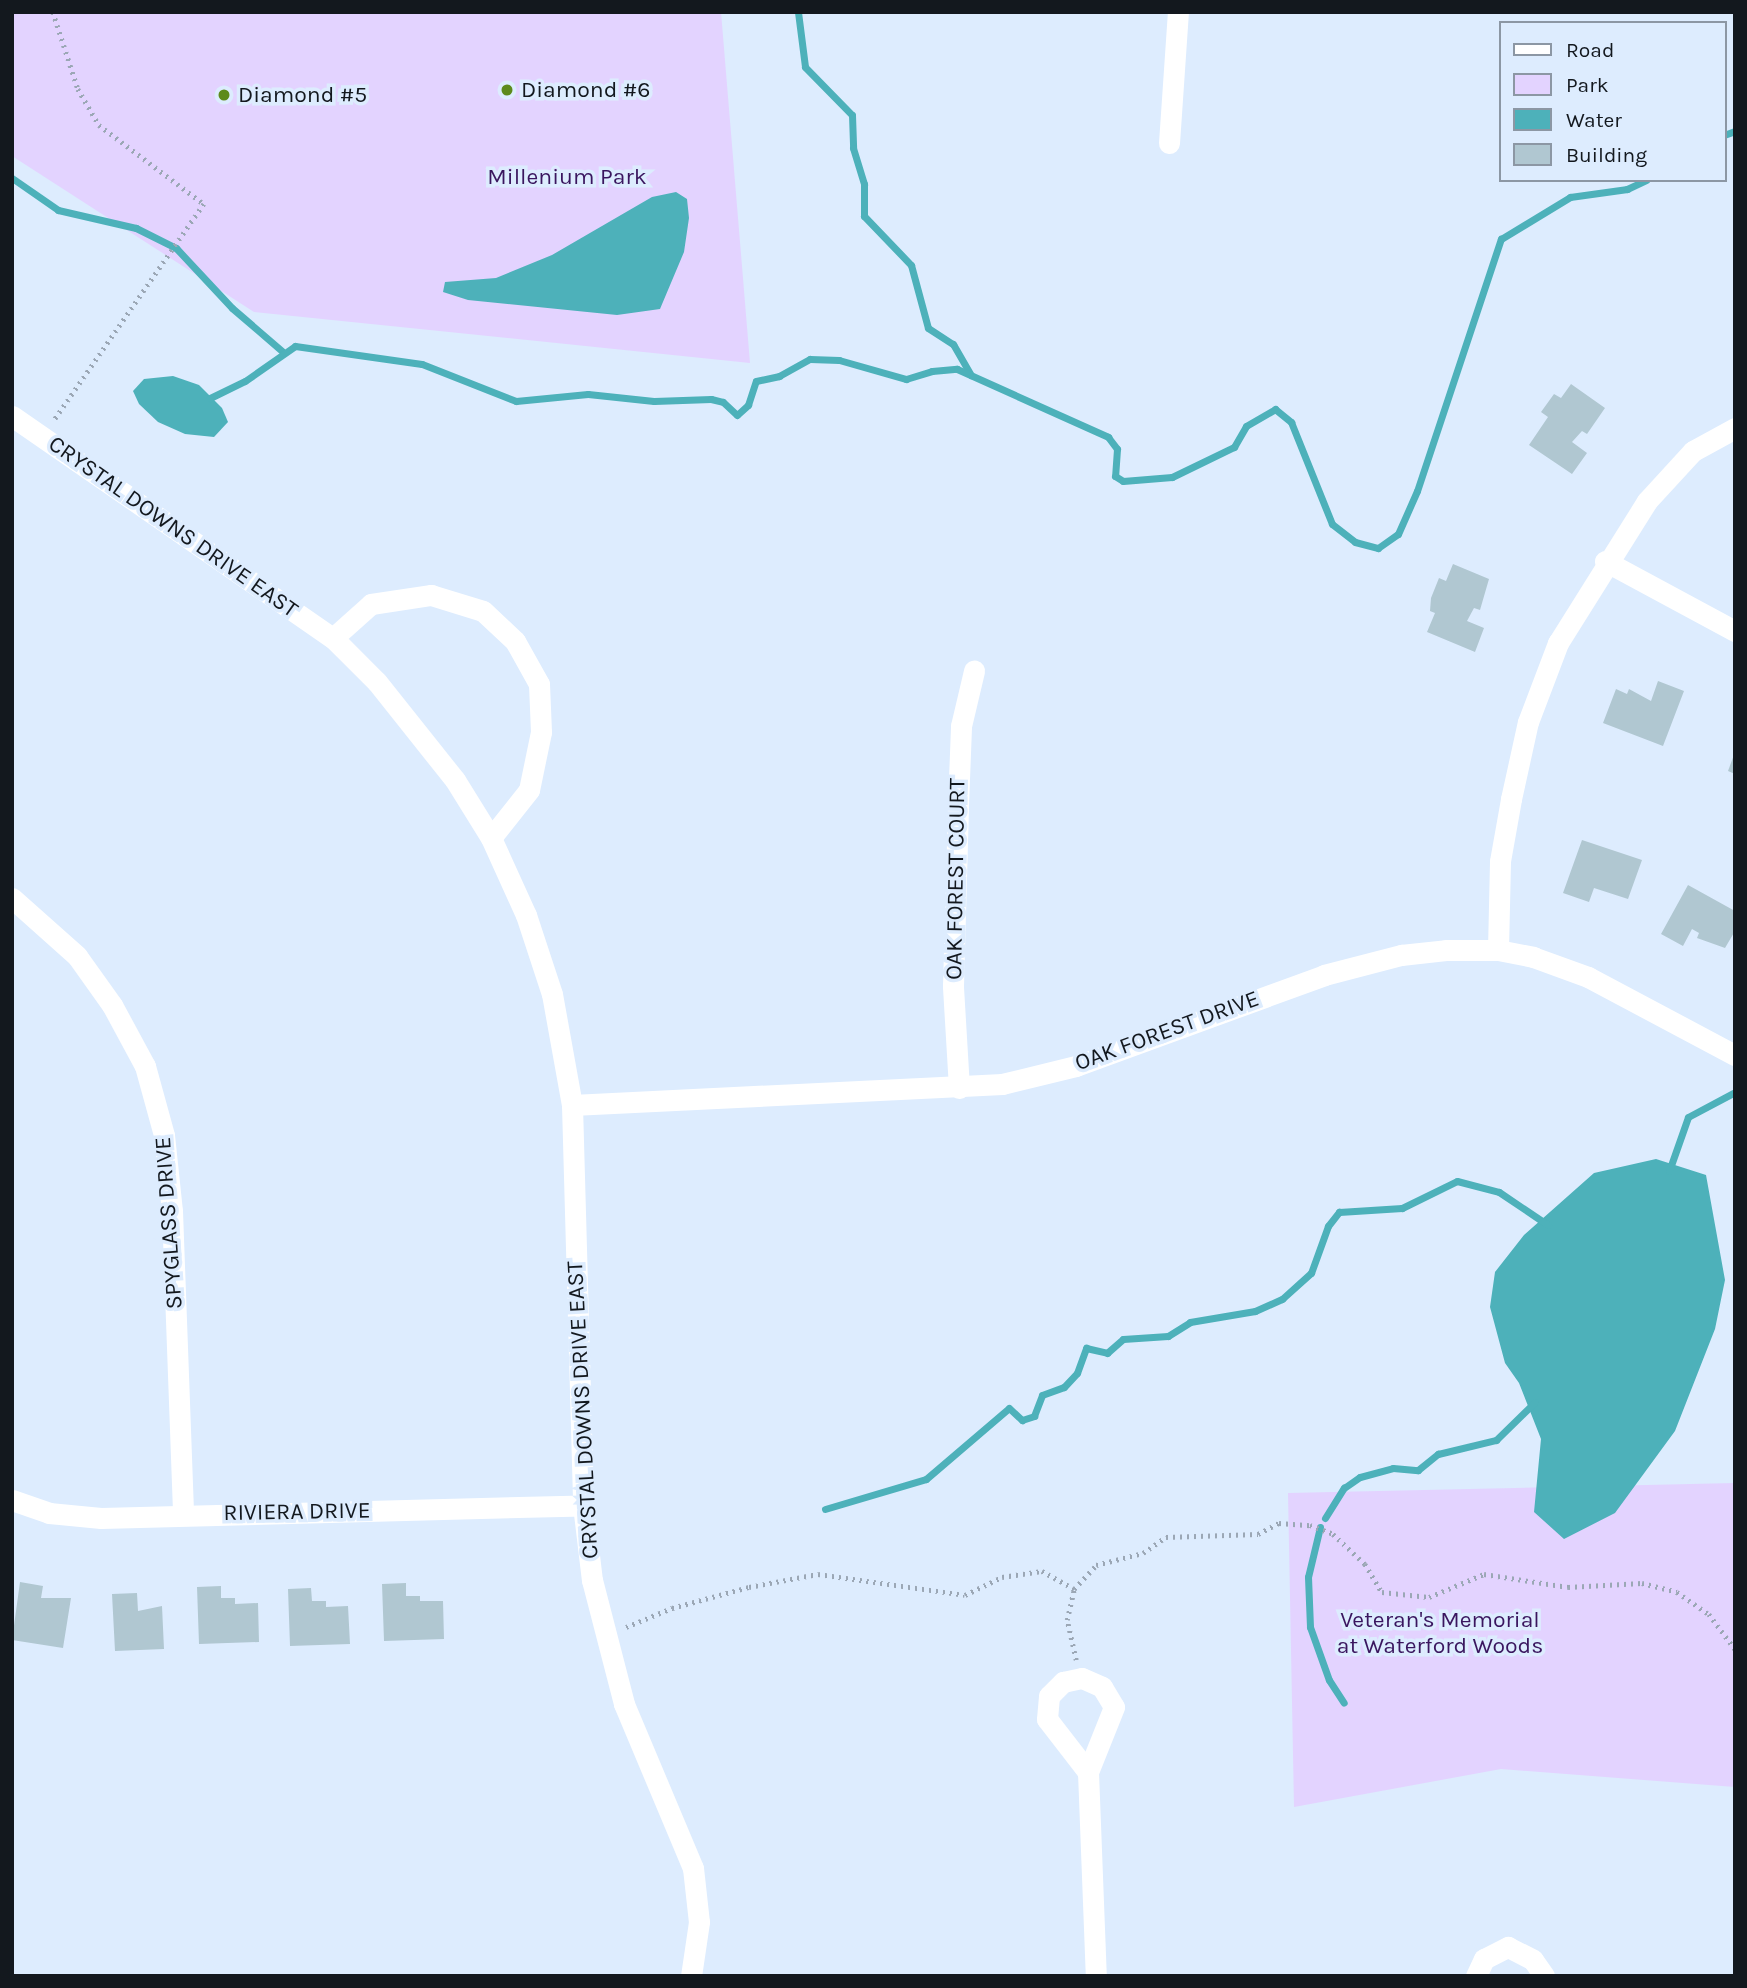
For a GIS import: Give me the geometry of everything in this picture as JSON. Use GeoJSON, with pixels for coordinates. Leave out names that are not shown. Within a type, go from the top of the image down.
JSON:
{"type":"FeatureCollection","features":[{"type":"Feature","properties":{"kind":"street"},"geometry":{"type":"LineString","coordinates":[[1169,144],[1178,12]]}},
{"type":"Feature","properties":{"kind":"street","name":"CRYSTAL DOWNS DRIVE EAST"},"geometry":{"type":"LineString","coordinates":[[12,416],[332,638],[416,729],[491,838],[526,915],[552,994],[572,1105],[583,1506],[603,1633],[624,1704],[693,1868],[699,1922],[691,1976]]}},
{"type":"Feature","properties":{"kind":"street"},"geometry":{"type":"LineString","coordinates":[[1498,950],[1500,861],[1528,722],[1558,643],[1605,561],[1647,500],[1693,451],[1735,428]]}},
{"type":"Feature","properties":{"kind":"street"},"geometry":{"type":"LineString","coordinates":[[1605,561],[1735,631]]}},
{"type":"Feature","properties":{"kind":"street"},"geometry":{"type":"LineString","coordinates":[[332,638],[371,604],[431,595],[483,611],[515,641],[539,684],[541,732],[529,790],[491,838]]}},
{"type":"Feature","properties":{"kind":"street","name":"OAK FOREST COURT"},"geometry":{"type":"LineString","coordinates":[[959,1088],[953,986],[958,804],[961,726],[974,671]]}},
{"type":"Feature","properties":{"kind":"street","name":"SPYGLASS DRIVE"},"geometry":{"type":"LineString","coordinates":[[12,898],[77,956],[112,1005],[145,1066],[161,1124],[172,1211],[183,1514]]}},
{"type":"Feature","properties":{"kind":"street","name":"OAK FOREST DRIVE"},"geometry":{"type":"LineString","coordinates":[[572,1105],[959,1088],[1076,1066],[1311,979],[1401,955],[1498,950],[1588,977],[1735,1055]]}},
{"type":"Feature","properties":{"kind":"street","name":"RIVIERA DRIVE"},"geometry":{"type":"LineString","coordinates":[[12,1500],[48,1513],[101,1518],[583,1506]]}},
{"type":"Feature","properties":{"kind":"street"},"geometry":{"type":"LineString","coordinates":[[1088,1772],[1047,1718],[1049,1696],[1063,1682],[1082,1678],[1102,1687],[1114,1707],[1088,1772],[1096,1976]]}},
{"type":"Feature","properties":{"kind":"street"},"geometry":{"type":"LineString","coordinates":[[1476,1976],[1484,1959],[1508,1947],[1533,1960],[1544,1976]]}},
{"type":"Feature","properties":{"kind":"path"},"geometry":{"type":"LineString","coordinates":[[43,436],[204,204],[99,125],[78,89],[53,12]]}},
{"type":"Feature","properties":{"kind":"path"},"geometry":{"type":"LineString","coordinates":[[1082,1678],[1067,1620],[1074,1589],[1096,1565],[1143,1553],[1166,1537],[1258,1534],[1279,1523],[1310,1525],[1333,1534],[1357,1556],[1382,1592],[1429,1597],[1484,1574],[1568,1587],[1642,1583],[1677,1592],[1709,1614],[1735,1649]]}},
{"type":"Feature","properties":{"kind":"path"},"geometry":{"type":"LineString","coordinates":[[603,1633],[749,1587],[818,1574],[965,1595],[1002,1577],[1042,1571],[1074,1589]]}},
{"type":"Feature","properties":{"kind":"green space","name":"Millenium Park"},"geometry":{"type":"Polygon","coordinates":[[[12,12],[721,12],[750,363],[254,312],[12,156],[12,12]]]}},
{"type":"Feature","properties":{"kind":"green space","name":"Veteran's Memorial at Waterford Woods"},"geometry":{"type":"Polygon","coordinates":[[[1735,1483],[1735,1787],[1501,1769],[1294,1807],[1288,1493],[1735,1483]]]}},
{"type":"Feature","properties":{"kind":"water"},"geometry":{"type":"Polygon","coordinates":[[[676,192],[687,199],[689,218],[684,252],[660,309],[617,315],[468,300],[443,292],[445,282],[496,278],[552,255],[652,197],[676,192]]]}},
{"type":"Feature","properties":{"kind":"water"},"geometry":{"type":"Polygon","coordinates":[[[173,376],[199,385],[222,408],[228,422],[214,437],[185,434],[158,422],[139,404],[133,391],[144,379],[173,376]]]}},
{"type":"Feature","properties":{"kind":"water"},"geometry":{"type":"Polygon","coordinates":[[[1656,1159],[1706,1175],[1725,1280],[1715,1329],[1675,1431],[1615,1513],[1564,1539],[1534,1512],[1541,1439],[1519,1383],[1505,1363],[1490,1307],[1495,1272],[1524,1235],[1594,1173],[1656,1159]]]}},
{"type":"Feature","properties":{"kind":"building"},"geometry":{"type":"Polygon","coordinates":[[[1571,384],[1605,408],[1587,434],[1582,431],[1572,442],[1587,453],[1572,474],[1529,445],[1548,417],[1541,412],[1554,394],[1561,398],[1571,384]]]}},
{"type":"Feature","properties":{"kind":"building"},"geometry":{"type":"Polygon","coordinates":[[[1453,564],[1489,579],[1480,610],[1474,608],[1467,621],[1484,628],[1475,652],[1427,632],[1435,613],[1430,611],[1431,598],[1439,578],[1446,581],[1453,564]]]}},
{"type":"Feature","properties":{"kind":"building"},"geometry":{"type":"Polygon","coordinates":[[[1658,681],[1684,691],[1663,746],[1603,723],[1616,689],[1627,694],[1629,689],[1651,701],[1658,681]]]}},
{"type":"Feature","properties":{"kind":"building"},"geometry":{"type":"Polygon","coordinates":[[[1735,752],[1735,774],[1728,771],[1735,752]]]}},
{"type":"Feature","properties":{"kind":"building"},"geometry":{"type":"Polygon","coordinates":[[[1582,840],[1642,860],[1628,899],[1594,888],[1589,902],[1563,893],[1582,840]]]}},
{"type":"Feature","properties":{"kind":"building"},"geometry":{"type":"Polygon","coordinates":[[[1688,885],[1735,911],[1735,931],[1725,948],[1697,938],[1699,933],[1692,929],[1683,946],[1661,934],[1688,885]]]}},
{"type":"Feature","properties":{"kind":"building"},"geometry":{"type":"Polygon","coordinates":[[[20,1582],[43,1586],[41,1598],[71,1598],[63,1648],[12,1640],[20,1582]]]}},
{"type":"Feature","properties":{"kind":"building"},"geometry":{"type":"Polygon","coordinates":[[[406,1583],[406,1596],[420,1596],[420,1601],[443,1601],[444,1639],[384,1641],[382,1584],[406,1583]]]}},
{"type":"Feature","properties":{"kind":"building"},"geometry":{"type":"Polygon","coordinates":[[[221,1586],[221,1598],[235,1598],[235,1604],[258,1603],[259,1642],[199,1644],[197,1587],[221,1586]]]}},
{"type":"Feature","properties":{"kind":"building"},"geometry":{"type":"Polygon","coordinates":[[[311,1588],[312,1601],[326,1601],[326,1607],[348,1606],[350,1644],[290,1646],[288,1589],[311,1588]]]}},
{"type":"Feature","properties":{"kind":"building"},"geometry":{"type":"Polygon","coordinates":[[[137,1593],[138,1611],[162,1606],[164,1649],[115,1651],[112,1594],[137,1593]]]}},
{"type":"Feature","properties":{"kind":"waterway"},"geometry":{"type":"LineString","coordinates":[[798,12],[805,67],[852,115],[853,148],[864,184],[864,216],[911,265],[928,328],[953,344],[971,375]]}},
{"type":"Feature","properties":{"kind":"waterway"},"geometry":{"type":"LineString","coordinates":[[1726,134],[1735,131]]}},
{"type":"Feature","properties":{"kind":"waterway"},"geometry":{"type":"LineString","coordinates":[[12,178],[58,210],[136,228],[176,248],[232,308],[282,351]]}},
{"type":"Feature","properties":{"kind":"waterway"},"geometry":{"type":"LineString","coordinates":[[210,398],[245,381],[295,346],[422,364],[516,401],[588,394],[654,401],[711,399],[723,402],[737,415],[748,405],[756,381],[779,376],[810,359],[839,360],[906,379],[932,371],[957,369],[1108,437],[1117,449],[1115,476],[1123,481],[1172,477],[1234,447],[1246,426],[1275,409],[1291,422],[1332,524],[1355,542],[1378,548],[1398,534],[1417,491],[1501,239],[1570,197],[1627,189],[1642,182]]}},
{"type":"Feature","properties":{"kind":"waterway"},"geometry":{"type":"LineString","coordinates":[[1669,1171],[1688,1117],[1735,1092]]}},
{"type":"Feature","properties":{"kind":"waterway"},"geometry":{"type":"LineString","coordinates":[[825,1509],[926,1479],[1009,1408],[1022,1420],[1034,1416],[1042,1395],[1064,1387],[1077,1373],[1086,1348],[1107,1353],[1123,1339],[1168,1336],[1190,1322],[1255,1311],[1282,1299],[1311,1273],[1328,1226],[1339,1212],[1402,1208],[1457,1181],[1499,1192],[1548,1225]]}},
{"type":"Feature","properties":{"kind":"waterway"},"geometry":{"type":"LineString","coordinates":[[1325,1518],[1344,1488],[1360,1477],[1393,1468],[1418,1470],[1438,1454],[1496,1440],[1535,1402]]}},
{"type":"Feature","properties":{"kind":"waterway"},"geometry":{"type":"LineString","coordinates":[[1320,1527],[1308,1577],[1310,1627],[1329,1680],[1344,1703]]}},
{"type":"Feature","properties":{"kind":"place","name":"Diamond #6"},"geometry":{"type":"Point","coordinates":[507,90]}},
{"type":"Feature","properties":{"kind":"place","name":"Diamond #5"},"geometry":{"type":"Point","coordinates":[224,95]}}]}
